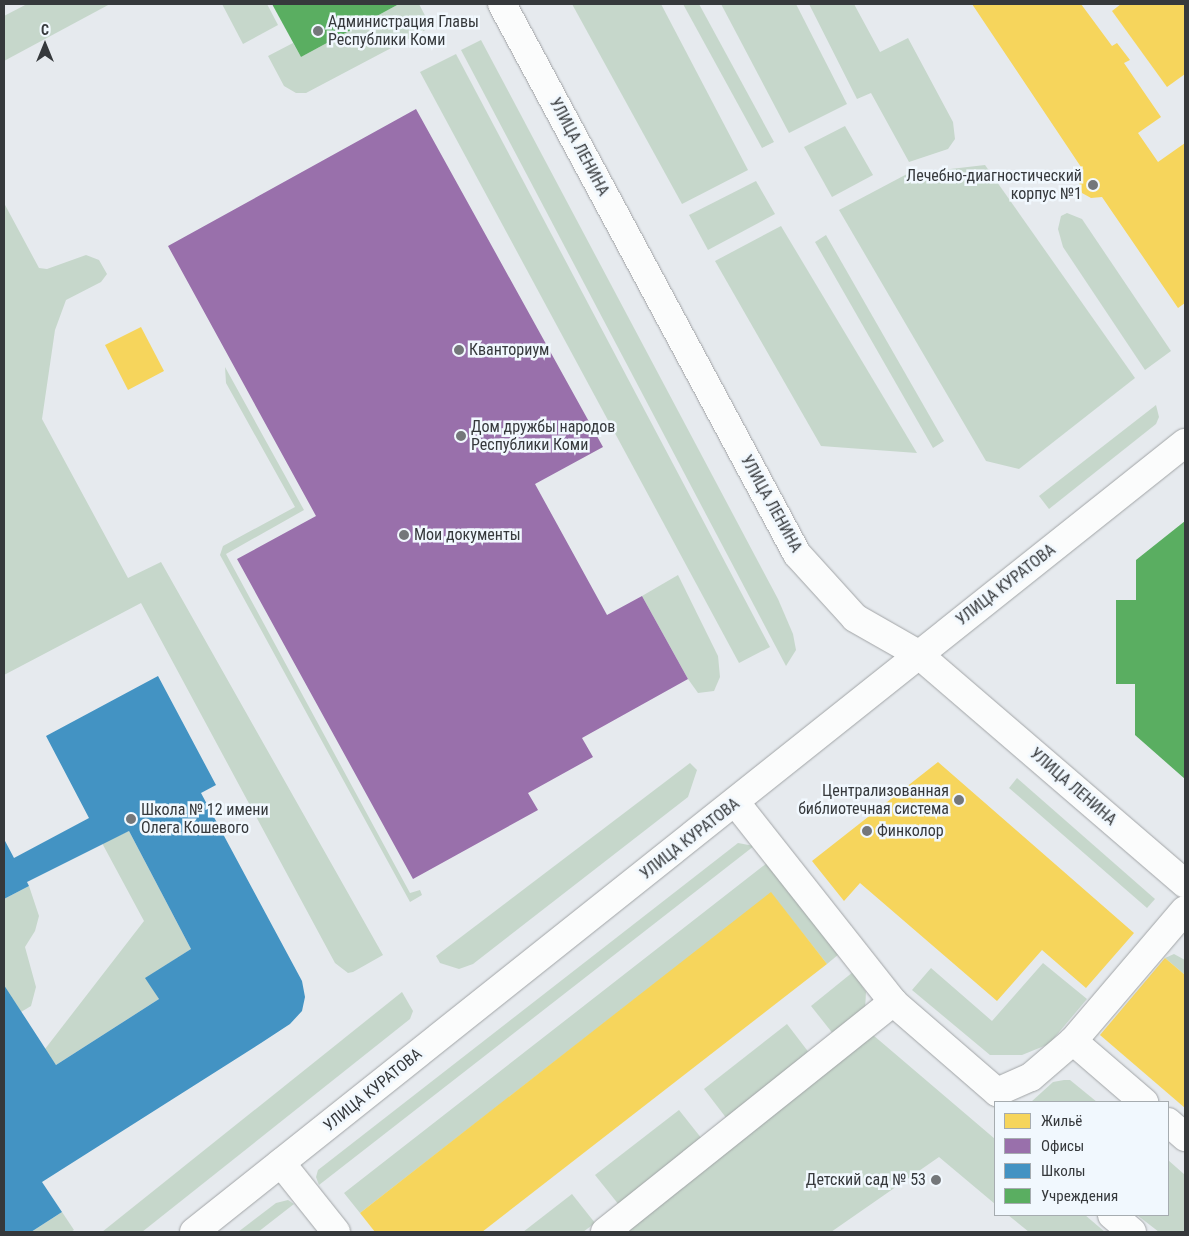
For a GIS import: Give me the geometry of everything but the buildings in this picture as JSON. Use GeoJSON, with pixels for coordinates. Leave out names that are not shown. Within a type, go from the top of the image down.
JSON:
{"type":"FeatureCollection","features":[{"type":"Feature","properties":{"kind":"street","name":"УЛИЦА ЛЕНИНА"},"geometry":{"type":"LineString","coordinates":[[502,4],[797,554],[855,618],[918,654],[1185,884]]}},
{"type":"Feature","properties":{"kind":"street","name":"УЛИЦА КУРАТОВА"},"geometry":{"type":"LineString","coordinates":[[194,1232],[736,803],[918,654],[1185,443]]}},
{"type":"Feature","properties":{"kind":"street"},"geometry":{"type":"LineString","coordinates":[[736,803],[893,1002],[1000,1097],[1031,1077],[1073,1041],[1185,910]]}},
{"type":"Feature","properties":{"kind":"street"},"geometry":{"type":"LineString","coordinates":[[605,1232],[893,1002]]}},
{"type":"Feature","properties":{"kind":"street"},"geometry":{"type":"LineString","coordinates":[[1073,1041],[1143,1101]]}},
{"type":"Feature","properties":{"kind":"street"},"geometry":{"type":"LineString","coordinates":[[1169,1123],[1185,1138]]}},
{"type":"Feature","properties":{"kind":"street"},"geometry":{"type":"LineString","coordinates":[[282,1163],[336,1232]]}},
{"type":"Feature","properties":{"kind":"street"},"geometry":{"type":"LineString","coordinates":[[1113,1216],[1132,1232]]}},
{"type":"Feature","properties":{"kind":"green space"},"geometry":{"type":"Polygon","coordinates":[[[27,4],[110,4],[4,61],[4,16],[27,4]]]}},
{"type":"Feature","properties":{"kind":"green space"},"geometry":{"type":"Polygon","coordinates":[[[222,4],[267,4],[278,25],[243,44],[222,4]]]}},
{"type":"Feature","properties":{"kind":"green space"},"geometry":{"type":"Polygon","coordinates":[[[399,4],[419,4],[431,27],[306,93],[296,93],[284,86],[268,56],[293,43],[301,57],[399,4]]]}},
{"type":"Feature","properties":{"kind":"green space"},"geometry":{"type":"Polygon","coordinates":[[[572,4],[661,4],[748,170],[682,204],[572,4]]]}},
{"type":"Feature","properties":{"kind":"green space"},"geometry":{"type":"Polygon","coordinates":[[[683,4],[699,4],[774,142],[762,148],[683,4]]]}},
{"type":"Feature","properties":{"kind":"green space"},"geometry":{"type":"Polygon","coordinates":[[[721,4],[796,4],[847,104],[789,133],[721,4]]]}},
{"type":"Feature","properties":{"kind":"green space"},"geometry":{"type":"Polygon","coordinates":[[[809,4],[854,4],[880,52],[908,38],[953,122],[955,139],[948,149],[909,162],[871,93],[857,99],[809,4]]]}},
{"type":"Feature","properties":{"kind":"green space"},"geometry":{"type":"Polygon","coordinates":[[[481,40],[778,599],[793,634],[796,650],[786,666],[461,50],[481,40]]]}},
{"type":"Feature","properties":{"kind":"green space"},"geometry":{"type":"Polygon","coordinates":[[[456,54],[770,647],[739,663],[420,72],[456,54]]]}},
{"type":"Feature","properties":{"kind":"green space"},"geometry":{"type":"Polygon","coordinates":[[[845,126],[873,175],[832,197],[804,147],[845,126]]]}},
{"type":"Feature","properties":{"kind":"green space"},"geometry":{"type":"Polygon","coordinates":[[[985,165],[1135,378],[1019,469],[986,461],[839,210],[907,174],[985,165]]]}},
{"type":"Feature","properties":{"kind":"green space"},"geometry":{"type":"Polygon","coordinates":[[[756,181],[775,214],[708,250],[689,215],[756,181]]]}},
{"type":"Feature","properties":{"kind":"green space"},"geometry":{"type":"Polygon","coordinates":[[[4,203],[39,268],[47,269],[86,255],[99,260],[107,274],[101,282],[66,300],[55,330],[42,419],[128,578],[161,562],[383,955],[353,972],[348,973],[335,963],[141,603],[4,675],[4,203]]]}},
{"type":"Feature","properties":{"kind":"green space"},"geometry":{"type":"Polygon","coordinates":[[[1067,213],[1082,219],[1171,351],[1145,370],[1063,247],[1058,229],[1061,216],[1067,213]]]}},
{"type":"Feature","properties":{"kind":"green space"},"geometry":{"type":"Polygon","coordinates":[[[781,226],[917,453],[821,446],[715,261],[781,226]]]}},
{"type":"Feature","properties":{"kind":"green space"},"geometry":{"type":"Polygon","coordinates":[[[826,235],[944,441],[933,448],[815,242],[826,235]]]}},
{"type":"Feature","properties":{"kind":"green space"},"geometry":{"type":"Polygon","coordinates":[[[225,367],[304,510],[226,554],[410,893],[420,890],[422,895],[410,902],[220,555],[223,546],[295,507],[226,383],[225,367]]]}},
{"type":"Feature","properties":{"kind":"green space"},"geometry":{"type":"Polygon","coordinates":[[[1156,405],[1159,417],[1156,424],[1049,509],[1039,496],[1156,405]]]}},
{"type":"Feature","properties":{"kind":"green space"},"geometry":{"type":"Polygon","coordinates":[[[678,575],[718,656],[720,677],[714,691],[698,693],[688,679],[642,596],[678,575]]]}},
{"type":"Feature","properties":{"kind":"green space"},"geometry":{"type":"Polygon","coordinates":[[[690,763],[697,770],[688,797],[473,964],[459,969],[440,963],[436,956],[690,763]]]}},
{"type":"Feature","properties":{"kind":"green space"},"geometry":{"type":"Polygon","coordinates":[[[1017,778],[1155,899],[1147,908],[1009,788],[1017,778]]]}},
{"type":"Feature","properties":{"kind":"green space"},"geometry":{"type":"Polygon","coordinates":[[[129,831],[191,949],[146,978],[159,999],[56,1065],[45,1049],[144,921],[102,843],[129,831]]]}},
{"type":"Feature","properties":{"kind":"green space"},"geometry":{"type":"Polygon","coordinates":[[[738,843],[754,846],[319,1185],[316,1177],[318,1170],[738,843]]]}},
{"type":"Feature","properties":{"kind":"green space"},"geometry":{"type":"Polygon","coordinates":[[[767,863],[839,954],[827,964],[771,893],[360,1213],[344,1193],[767,863]]]}},
{"type":"Feature","properties":{"kind":"green space"},"geometry":{"type":"Polygon","coordinates":[[[29,886],[39,916],[35,931],[25,947],[36,987],[31,1006],[21,1012],[4,985],[4,899],[29,886]]]}},
{"type":"Feature","properties":{"kind":"green space"},"geometry":{"type":"Polygon","coordinates":[[[1174,954],[1185,960],[1185,975],[1165,958],[1174,954]]]}},
{"type":"Feature","properties":{"kind":"green space"},"geometry":{"type":"Polygon","coordinates":[[[1043,963],[1087,999],[1049,1044],[1022,1055],[990,1055],[912,990],[931,968],[992,1021],[1043,963]]]}},
{"type":"Feature","properties":{"kind":"green space"},"geometry":{"type":"Polygon","coordinates":[[[853,972],[866,992],[865,1010],[834,1035],[811,1006],[853,972]]]}},
{"type":"Feature","properties":{"kind":"green space"},"geometry":{"type":"Polygon","coordinates":[[[402,992],[413,1011],[410,1019],[142,1232],[102,1232],[402,992]]]}},
{"type":"Feature","properties":{"kind":"green space"},"geometry":{"type":"Polygon","coordinates":[[[787,1024],[810,1054],[727,1119],[704,1089],[787,1024]]]}},
{"type":"Feature","properties":{"kind":"green space"},"geometry":{"type":"Polygon","coordinates":[[[873,1035],[994,1138],[994,1203],[939,1157],[831,1232],[621,1232],[873,1035]]]}},
{"type":"Feature","properties":{"kind":"green space"},"geometry":{"type":"Polygon","coordinates":[[[1070,1080],[1096,1101],[1032,1101],[1053,1082],[1070,1080]]]}},
{"type":"Feature","properties":{"kind":"green space"},"geometry":{"type":"Polygon","coordinates":[[[679,1110],[702,1139],[619,1205],[595,1175],[679,1110]]]}},
{"type":"Feature","properties":{"kind":"green space"},"geometry":{"type":"Polygon","coordinates":[[[1169,1161],[1185,1175],[1185,1232],[1159,1232],[1138,1216],[1169,1216],[1169,1161]]]}},
{"type":"Feature","properties":{"kind":"green space"},"geometry":{"type":"Polygon","coordinates":[[[572,1194],[595,1223],[583,1232],[523,1232],[572,1194]]]}},
{"type":"Feature","properties":{"kind":"green space"},"geometry":{"type":"Polygon","coordinates":[[[288,1200],[294,1204],[258,1232],[238,1232],[276,1203],[288,1200]]]}},
{"type":"Feature","properties":{"kind":"green space"},"geometry":{"type":"Polygon","coordinates":[[[62,1212],[74,1230],[71,1232],[31,1232],[62,1212]]]}},
{"type":"Feature","properties":{"kind":"green space"},"geometry":{"type":"Polygon","coordinates":[[[1009,1216],[1086,1216],[1105,1232],[1029,1232],[1009,1216]]]}},
{"type":"Feature","properties":{"kind":"place","name":"Администрация Главы Республики Коми"},"geometry":{"type":"Point","coordinates":[318,31]}},
{"type":"Feature","properties":{"kind":"place","name":"Лечебно-диагностический корпус №1"},"geometry":{"type":"Point","coordinates":[1093,185]}},
{"type":"Feature","properties":{"kind":"place","name":"Кванториум"},"geometry":{"type":"Point","coordinates":[459,350]}},
{"type":"Feature","properties":{"kind":"place","name":"Дом дружбы народов Республики Коми"},"geometry":{"type":"Point","coordinates":[461,436]}},
{"type":"Feature","properties":{"kind":"place","name":"Мои документы"},"geometry":{"type":"Point","coordinates":[404,535]}},
{"type":"Feature","properties":{"kind":"place","name":"Централизованная библиотечная система"},"geometry":{"type":"Point","coordinates":[959,800]}},
{"type":"Feature","properties":{"kind":"place","name":"Школа № 12 имени Олега Кошевого"},"geometry":{"type":"Point","coordinates":[131,819]}},
{"type":"Feature","properties":{"kind":"place","name":"Финколор"},"geometry":{"type":"Point","coordinates":[867,831]}},
{"type":"Feature","properties":{"kind":"place","name":"Детский сад № 53"},"geometry":{"type":"Point","coordinates":[936,1180]}}]}
